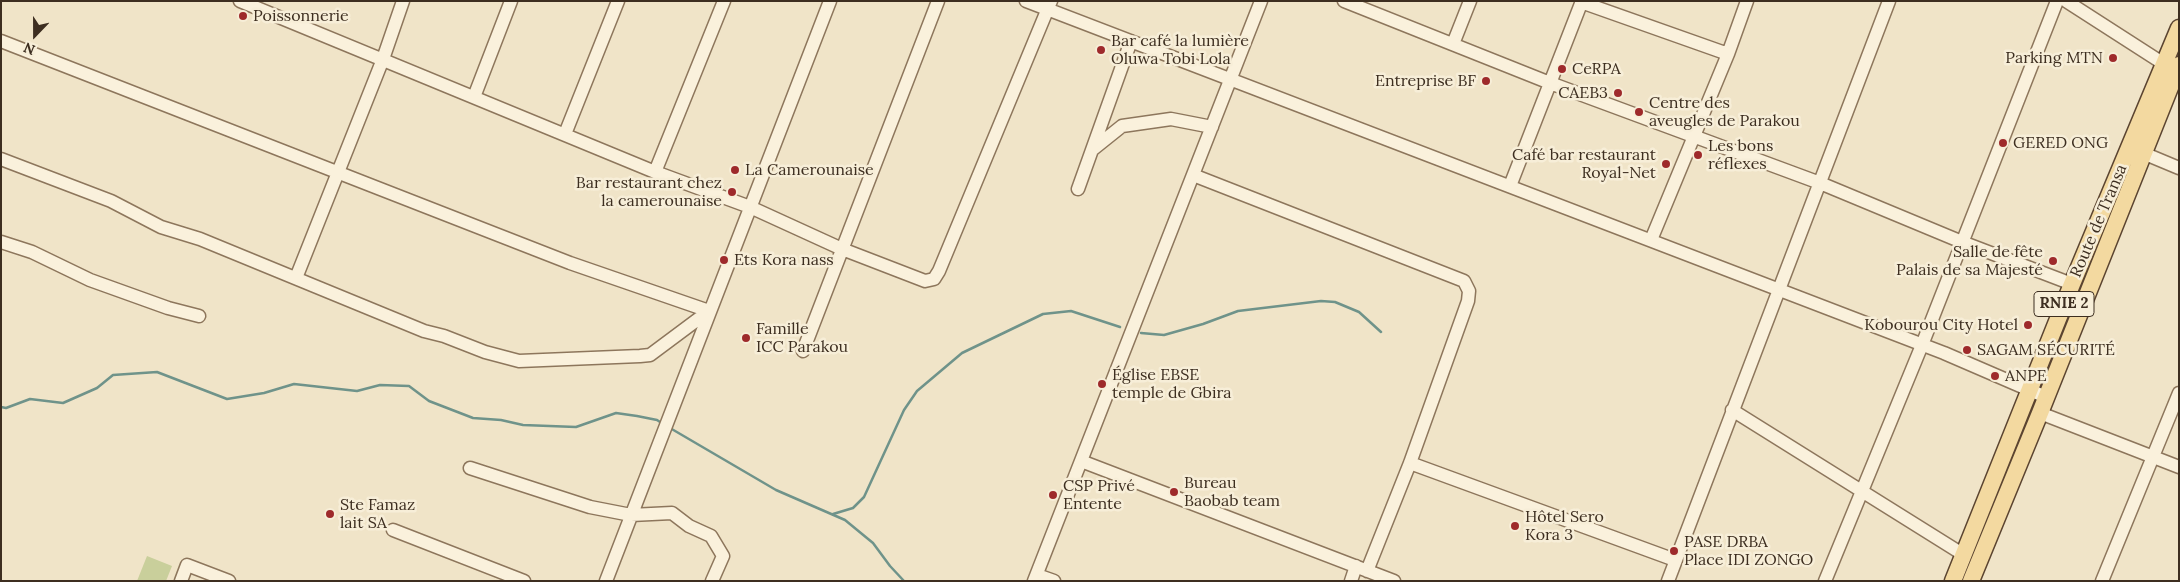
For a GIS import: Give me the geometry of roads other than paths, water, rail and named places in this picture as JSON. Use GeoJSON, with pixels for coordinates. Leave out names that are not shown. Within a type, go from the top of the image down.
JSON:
{"type":"FeatureCollection","features":[{"type":"Feature","properties":{"kind":"main road","name":"Route de Transa"},"geometry":{"type":"LineString","coordinates":[[1971,581],[2040,414],[2143,153],[2172,64],[2179,28]]}},
{"type":"Feature","properties":{"kind":"main road","name":"Route de Transa"},"geometry":{"type":"LineString","coordinates":[[1953,581],[2072,284],[2172,64]]}},
{"type":"Feature","properties":{"kind":"street"},"geometry":{"type":"LineString","coordinates":[[240,1],[655,172],[750,207],[842,249],[925,281],[934,279],[939,271],[1049,5]]}},
{"type":"Feature","properties":{"kind":"street"},"geometry":{"type":"LineString","coordinates":[[296,278],[383,59],[403,1]]}},
{"type":"Feature","properties":{"kind":"street"},"geometry":{"type":"LineString","coordinates":[[474,97],[512,1]]}},
{"type":"Feature","properties":{"kind":"street"},"geometry":{"type":"LineString","coordinates":[[565,134],[618,1]]}},
{"type":"Feature","properties":{"kind":"street"},"geometry":{"type":"LineString","coordinates":[[655,172],[724,1]]}},
{"type":"Feature","properties":{"kind":"street"},"geometry":{"type":"LineString","coordinates":[[606,581],[830,1]]}},
{"type":"Feature","properties":{"kind":"street"},"geometry":{"type":"LineString","coordinates":[[803,351],[938,1]]}},
{"type":"Feature","properties":{"kind":"street"},"geometry":{"type":"LineString","coordinates":[[1026,1],[1049,5],[1130,41],[1230,80],[1778,288],[2031,389],[2046,397]]}},
{"type":"Feature","properties":{"kind":"street"},"geometry":{"type":"LineString","coordinates":[[1054,581],[1035,578],[1261,1]]}},
{"type":"Feature","properties":{"kind":"street"},"geometry":{"type":"LineString","coordinates":[[1344,1],[1365,5],[1452,44],[1820,183],[1962,242],[2072,284]]}},
{"type":"Feature","properties":{"kind":"street"},"geometry":{"type":"LineString","coordinates":[[1452,44],[1470,1]]}},
{"type":"Feature","properties":{"kind":"street"},"geometry":{"type":"LineString","coordinates":[[1651,240],[1728,54],[1747,1]]}},
{"type":"Feature","properties":{"kind":"street"},"geometry":{"type":"LineString","coordinates":[[1668,581],[1778,288],[1889,1]]}},
{"type":"Feature","properties":{"kind":"street"},"geometry":{"type":"LineString","coordinates":[[1825,581],[1922,345],[2057,1]]}},
{"type":"Feature","properties":{"kind":"street"},"geometry":{"type":"LineString","coordinates":[[2066,1],[2172,64]]}},
{"type":"Feature","properties":{"kind":"street"},"geometry":{"type":"LineString","coordinates":[[1510,186],[1582,2],[1728,54]]}},
{"type":"Feature","properties":{"kind":"street"},"geometry":{"type":"LineString","coordinates":[[1,40],[570,263],[709,311]]}},
{"type":"Feature","properties":{"kind":"street"},"geometry":{"type":"LineString","coordinates":[[1078,189],[1130,41]]}},
{"type":"Feature","properties":{"kind":"street"},"geometry":{"type":"LineString","coordinates":[[1092,150],[1122,126],[1171,119],[1212,127]]}},
{"type":"Feature","properties":{"kind":"street"},"geometry":{"type":"LineString","coordinates":[[2143,153],[2179,168]]}},
{"type":"Feature","properties":{"kind":"street"},"geometry":{"type":"LineString","coordinates":[[1,159],[111,201],[161,226],[200,239],[424,331],[444,336],[485,352],[519,361],[650,355],[709,311]]}},
{"type":"Feature","properties":{"kind":"street"},"geometry":{"type":"LineString","coordinates":[[1193,175],[1464,281],[1470,291],[1410,463],[1362,568],[1351,581]]}},
{"type":"Feature","properties":{"kind":"street"},"geometry":{"type":"LineString","coordinates":[[1,242],[32,252],[90,280],[168,308],[200,316]]}},
{"type":"Feature","properties":{"kind":"street"},"geometry":{"type":"LineString","coordinates":[[2102,581],[2179,394]]}},
{"type":"Feature","properties":{"kind":"street"},"geometry":{"type":"LineString","coordinates":[[1732,410],[1964,555]]}},
{"type":"Feature","properties":{"kind":"street"},"geometry":{"type":"LineString","coordinates":[[2040,414],[2179,467]]}},
{"type":"Feature","properties":{"kind":"street"},"geometry":{"type":"LineString","coordinates":[[1081,461],[1394,581]]}},
{"type":"Feature","properties":{"kind":"street"},"geometry":{"type":"LineString","coordinates":[[1410,463],[1675,560]]}},
{"type":"Feature","properties":{"kind":"street"},"geometry":{"type":"LineString","coordinates":[[470,468],[590,507],[631,515],[672,513],[689,526],[711,536],[723,556],[712,581]]}},
{"type":"Feature","properties":{"kind":"street"},"geometry":{"type":"LineString","coordinates":[[392,530],[524,581]]}},
{"type":"Feature","properties":{"kind":"street"},"geometry":{"type":"LineString","coordinates":[[181,581],[187,565],[229,581]]}},
{"type":"Feature","properties":{"kind":"waterway"},"geometry":{"type":"LineString","coordinates":[[1141,333],[1164,335],[1203,324],[1238,311],[1321,301],[1335,302],[1359,312],[1381,332]]}},
{"type":"Feature","properties":{"kind":"waterway"},"geometry":{"type":"LineString","coordinates":[[833,514],[853,508],[864,497],[904,410],[917,391],[962,353],[1043,314],[1071,311],[1120,327]]}},
{"type":"Feature","properties":{"kind":"waterway"},"geometry":{"type":"LineString","coordinates":[[1,407],[6,408],[30,399],[63,403],[97,388],[113,375],[157,372],[227,399],[264,393],[294,384],[357,391],[380,385],[409,386],[429,401],[473,418],[501,420],[523,425],[576,427],[616,413],[657,420],[663,424]]}},
{"type":"Feature","properties":{"kind":"waterway"},"geometry":{"type":"LineString","coordinates":[[670,428],[776,490],[845,520],[873,543],[904,581]]}},
{"type":"Feature","properties":{"kind":"place","name":"Poissonnerie"},"geometry":{"type":"Point","coordinates":[243,16]}},
{"type":"Feature","properties":{"kind":"place","name":"Bar café la lumière Oluwa Tobi Lola"},"geometry":{"type":"Point","coordinates":[1101,50]}},
{"type":"Feature","properties":{"kind":"place","name":"Parking MTN"},"geometry":{"type":"Point","coordinates":[2113,58]}},
{"type":"Feature","properties":{"kind":"place","name":"CeRPA"},"geometry":{"type":"Point","coordinates":[1562,69]}},
{"type":"Feature","properties":{"kind":"place","name":"Entreprise BF"},"geometry":{"type":"Point","coordinates":[1486,81]}},
{"type":"Feature","properties":{"kind":"place","name":"CAEB3"},"geometry":{"type":"Point","coordinates":[1618,93]}},
{"type":"Feature","properties":{"kind":"place","name":"Centre des aveugles de Parakou"},"geometry":{"type":"Point","coordinates":[1639,112]}},
{"type":"Feature","properties":{"kind":"place","name":"GERED ONG"},"geometry":{"type":"Point","coordinates":[2003,143]}},
{"type":"Feature","properties":{"kind":"place","name":"Les bons réflexes"},"geometry":{"type":"Point","coordinates":[1698,155]}},
{"type":"Feature","properties":{"kind":"place","name":"Café bar restaurant Royal-Net"},"geometry":{"type":"Point","coordinates":[1666,164]}},
{"type":"Feature","properties":{"kind":"place","name":"La Camerounaise"},"geometry":{"type":"Point","coordinates":[735,170]}},
{"type":"Feature","properties":{"kind":"place","name":"Bar restaurant chez la camerounaise"},"geometry":{"type":"Point","coordinates":[732,192]}},
{"type":"Feature","properties":{"kind":"place","name":"Ets Kora nass"},"geometry":{"type":"Point","coordinates":[724,260]}},
{"type":"Feature","properties":{"kind":"place","name":"Salle de fête Palais de sa Majesté"},"geometry":{"type":"Point","coordinates":[2053,261]}},
{"type":"Feature","properties":{"kind":"place","name":"Kobourou City Hotel"},"geometry":{"type":"Point","coordinates":[2028,325]}},
{"type":"Feature","properties":{"kind":"place","name":"Famille ICC Parakou"},"geometry":{"type":"Point","coordinates":[746,338]}},
{"type":"Feature","properties":{"kind":"place","name":"SAGAM SÉCURITÉ"},"geometry":{"type":"Point","coordinates":[1967,350]}},
{"type":"Feature","properties":{"kind":"place","name":"ANPE"},"geometry":{"type":"Point","coordinates":[1995,376]}},
{"type":"Feature","properties":{"kind":"place","name":"Église EBSE temple de Gbira"},"geometry":{"type":"Point","coordinates":[1102,384]}},
{"type":"Feature","properties":{"kind":"place","name":"Bureau Baobab team"},"geometry":{"type":"Point","coordinates":[1174,492]}},
{"type":"Feature","properties":{"kind":"place","name":"CSP Privé Entente"},"geometry":{"type":"Point","coordinates":[1053,495]}},
{"type":"Feature","properties":{"kind":"place","name":"Ste Famaz lait SA"},"geometry":{"type":"Point","coordinates":[330,514]}},
{"type":"Feature","properties":{"kind":"place","name":"Hôtel Sero Kora 3"},"geometry":{"type":"Point","coordinates":[1515,526]}},
{"type":"Feature","properties":{"kind":"place","name":"PASE DRBA Place IDI ZONGO"},"geometry":{"type":"Point","coordinates":[1674,551]}}]}
